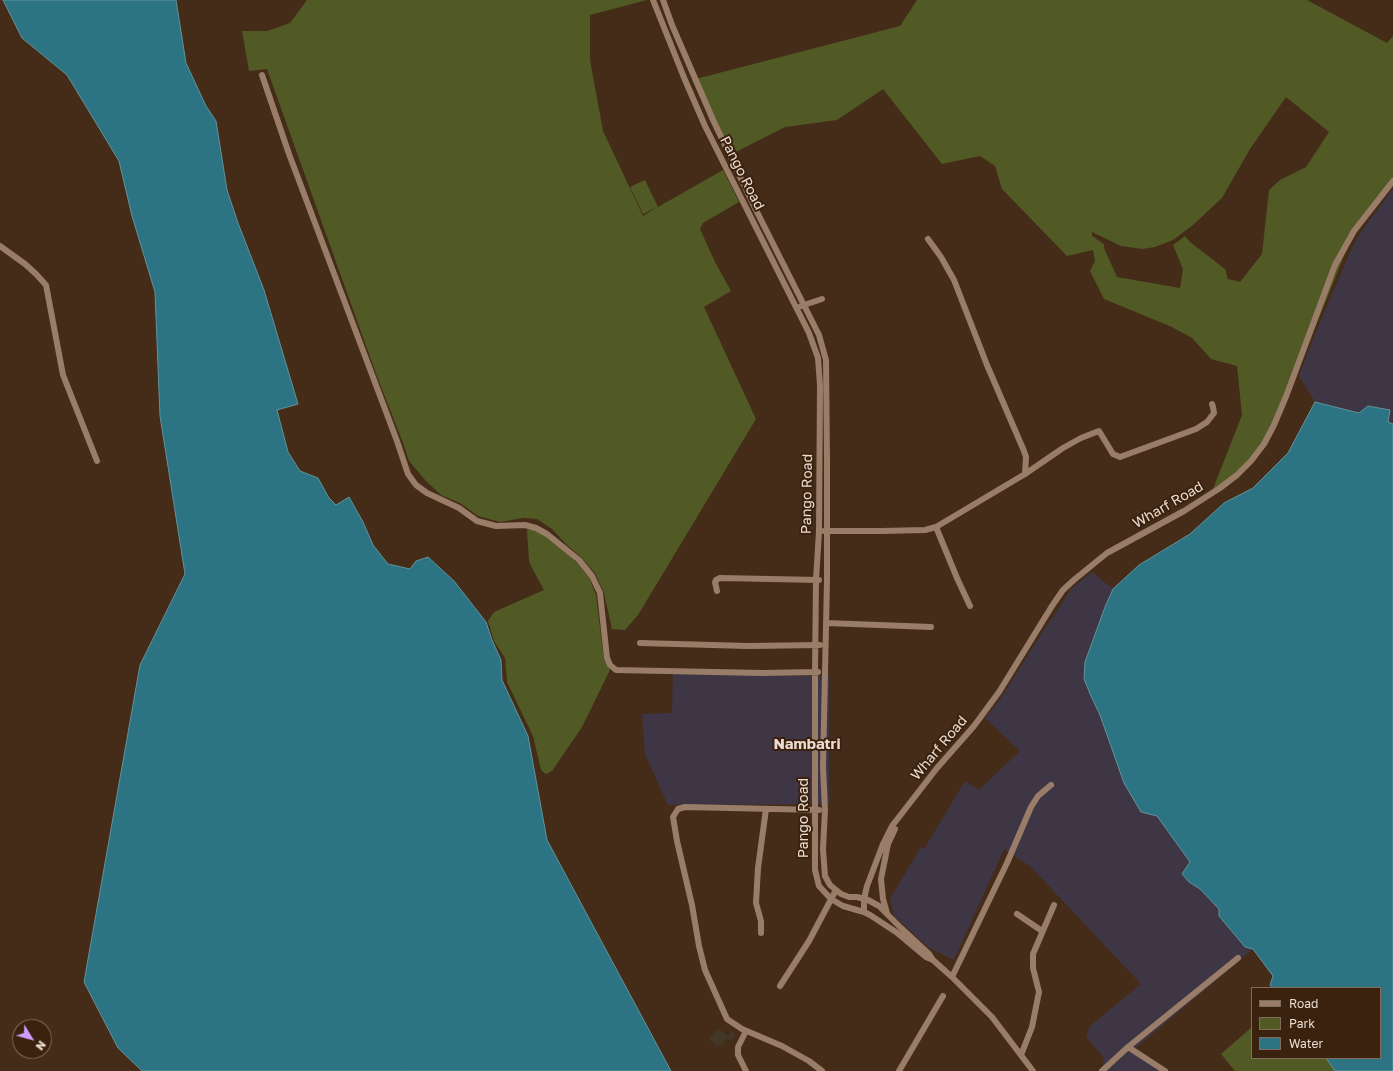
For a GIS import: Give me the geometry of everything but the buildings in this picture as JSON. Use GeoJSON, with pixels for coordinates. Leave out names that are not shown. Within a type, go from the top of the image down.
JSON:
{"type":"FeatureCollection","features":[{"type":"Feature","properties":{"kind":"street","name":"Pango Road"},"geometry":{"type":"LineString","coordinates":[[653,0],[705,126],[797,309],[814,346],[820,369],[819,531],[816,580],[815,672],[815,870],[819,886],[831,899],[843,906],[866,913],[896,932],[926,957],[933,960]]}},
{"type":"Feature","properties":{"kind":"street","name":"Pango Road"},"geometry":{"type":"LineString","coordinates":[[663,0],[712,120],[819,335],[826,360],[826,672],[824,767],[825,876],[836,890],[849,897],[864,899],[879,906],[992,1017],[1033,1071]]}},
{"type":"Feature","properties":{"kind":"street"},"geometry":{"type":"LineString","coordinates":[[262,75],[408,474],[416,484],[427,493],[459,508],[477,521],[496,526],[524,525],[536,528],[547,534],[579,560],[592,576],[600,593],[607,658],[610,665],[616,670],[762,673],[826,672]]}},
{"type":"Feature","properties":{"kind":"street","name":"Wharf Road"},"geometry":{"type":"LineString","coordinates":[[866,913],[864,899],[883,844],[892,826],[938,768],[974,726],[999,692],[1052,606],[1075,579],[1107,553],[1184,511],[1220,488],[1251,461],[1264,444],[1274,425],[1335,265],[1354,231],[1393,181]]}},
{"type":"Feature","properties":{"kind":"street"},"geometry":{"type":"LineString","coordinates":[[928,239],[942,257],[954,280],[984,358],[1024,451],[1026,457],[1025,474]]}},
{"type":"Feature","properties":{"kind":"street"},"geometry":{"type":"LineString","coordinates":[[0,246],[25,264],[46,284],[63,375],[97,461]]}},
{"type":"Feature","properties":{"kind":"street"},"geometry":{"type":"LineString","coordinates":[[797,309],[804,304],[822,298]]}},
{"type":"Feature","properties":{"kind":"street"},"geometry":{"type":"LineString","coordinates":[[819,531],[925,530],[936,527],[1025,474],[1072,442],[1097,431],[1101,432],[1113,454],[1120,457],[1196,429],[1207,422],[1214,413],[1212,404]]}},
{"type":"Feature","properties":{"kind":"street"},"geometry":{"type":"LineString","coordinates":[[936,527],[970,606]]}},
{"type":"Feature","properties":{"kind":"street"},"geometry":{"type":"LineString","coordinates":[[717,591],[715,582],[720,578],[826,580]]}},
{"type":"Feature","properties":{"kind":"street"},"geometry":{"type":"LineString","coordinates":[[826,623],[931,627]]}},
{"type":"Feature","properties":{"kind":"street"},"geometry":{"type":"LineString","coordinates":[[640,643],[748,646],[825,645]]}},
{"type":"Feature","properties":{"kind":"street"},"geometry":{"type":"LineString","coordinates":[[952,977],[1008,863],[1031,807],[1038,796],[1051,785]]}},
{"type":"Feature","properties":{"kind":"street"},"geometry":{"type":"LineString","coordinates":[[822,1071],[809,1061],[782,1046],[746,1031],[727,1019],[705,970],[672,818],[675,812],[681,808],[825,810]]}},
{"type":"Feature","properties":{"kind":"street"},"geometry":{"type":"LineString","coordinates":[[761,933],[761,921],[756,903],[758,868],[766,809]]}},
{"type":"Feature","properties":{"kind":"street","name":"Wharf Road"},"geometry":{"type":"LineString","coordinates":[[887,914],[883,899],[881,879],[888,844],[900,815]]}},
{"type":"Feature","properties":{"kind":"street"},"geometry":{"type":"LineString","coordinates":[[780,986],[809,941],[836,890]]}},
{"type":"Feature","properties":{"kind":"street"},"geometry":{"type":"LineString","coordinates":[[866,913],[876,910],[883,899]]}},
{"type":"Feature","properties":{"kind":"street"},"geometry":{"type":"LineString","coordinates":[[1022,1055],[1032,1027],[1039,992],[1033,968],[1033,954],[1054,905]]}},
{"type":"Feature","properties":{"kind":"street"},"geometry":{"type":"LineString","coordinates":[[1018,914],[1042,930]]}},
{"type":"Feature","properties":{"kind":"street"},"geometry":{"type":"LineString","coordinates":[[1102,1071],[1128,1047],[1238,958]]}},
{"type":"Feature","properties":{"kind":"street"},"geometry":{"type":"LineString","coordinates":[[899,1071],[943,996]]}},
{"type":"Feature","properties":{"kind":"street"},"geometry":{"type":"LineString","coordinates":[[746,1031],[738,1047],[738,1055],[746,1071]]}},
{"type":"Feature","properties":{"kind":"street"},"geometry":{"type":"LineString","coordinates":[[1128,1047],[1165,1071]]}},
{"type":"Feature","properties":{"kind":"shaded area"},"geometry":{"type":"Polygon","coordinates":[[[1393,189],[1393,424],[1388,423],[1390,410],[1359,413],[1315,402],[1299,376],[1351,250],[1360,233],[1393,189]]]}},
{"type":"Feature","properties":{"kind":"shaded area"},"geometry":{"type":"Polygon","coordinates":[[[1092,572],[1113,589],[1085,662],[1084,679],[1091,696],[1141,812],[1157,815],[1190,863],[1182,874],[1189,882],[1200,889],[1219,909],[1219,916],[1245,947],[1253,949],[1131,1052],[1159,1071],[1102,1071],[1104,1058],[1086,1036],[1090,1026],[1141,984],[1030,866],[1004,849],[954,960],[928,947],[894,916],[890,899],[921,847],[924,849],[965,781],[979,790],[1020,751],[985,718],[1003,695],[1072,588],[1092,572]]]}},
{"type":"Feature","properties":{"kind":"shaded area"},"geometry":{"type":"Polygon","coordinates":[[[673,674],[829,676],[829,804],[668,805],[645,754],[642,714],[672,713],[673,674]]]}},
{"type":"Feature","properties":{"kind":"shaded area"},"geometry":{"type":"Polygon","coordinates":[[[718,1028],[728,1036],[732,1031],[736,1034],[730,1041],[727,1038],[718,1047],[709,1039],[718,1028]]]}},
{"type":"Feature","properties":{"kind":"green space"},"geometry":{"type":"Polygon","coordinates":[[[307,0],[647,0],[590,15],[590,60],[603,131],[643,216],[657,207],[643,214],[630,187],[645,180],[658,207],[723,170],[739,202],[703,223],[700,229],[715,262],[731,291],[704,307],[756,419],[638,615],[625,630],[612,629],[604,593],[595,573],[552,529],[537,519],[523,518],[500,522],[478,516],[460,503],[441,495],[426,481],[409,461],[375,371],[267,69],[249,71],[242,31],[267,31],[290,23],[307,0]]]}},
{"type":"Feature","properties":{"kind":"green space"},"geometry":{"type":"Polygon","coordinates":[[[917,0],[1307,0],[1387,43],[1393,36],[1393,182],[1350,241],[1280,415],[1259,452],[1211,494],[1242,415],[1237,366],[1211,359],[1192,338],[1172,327],[1104,299],[1090,271],[1095,261],[1093,250],[1067,256],[1002,189],[995,166],[980,156],[942,164],[883,89],[837,120],[785,127],[728,156],[692,80],[900,26],[917,0]],[[1286,97],[1250,149],[1222,198],[1193,225],[1173,240],[1155,247],[1142,249],[1121,246],[1092,232],[1092,236],[1104,244],[1104,248],[1117,277],[1180,288],[1183,269],[1173,245],[1185,236],[1190,242],[1225,269],[1228,279],[1240,282],[1262,254],[1269,190],[1280,180],[1306,167],[1329,132],[1286,97]]]}},
{"type":"Feature","properties":{"kind":"green space"},"geometry":{"type":"Polygon","coordinates":[[[534,528],[546,534],[577,563],[589,577],[596,595],[604,660],[610,670],[582,727],[552,771],[546,774],[541,770],[533,736],[507,682],[505,658],[494,641],[488,621],[494,612],[544,590],[529,561],[527,530],[534,528]]]}},
{"type":"Feature","properties":{"kind":"green space"},"geometry":{"type":"Polygon","coordinates":[[[1251,1028],[1251,1059],[1327,1059],[1335,1071],[1235,1071],[1221,1054],[1251,1028]]]}},
{"type":"Feature","properties":{"kind":"water"},"geometry":{"type":"Polygon","coordinates":[[[3,0],[176,0],[186,63],[206,106],[216,121],[227,190],[264,290],[298,404],[277,410],[288,452],[300,471],[318,478],[329,498],[336,505],[349,497],[363,522],[373,545],[388,564],[410,569],[416,561],[428,557],[454,581],[486,622],[501,660],[502,680],[528,736],[547,840],[671,1071],[142,1071],[118,1048],[84,982],[140,665],[185,574],[160,416],[155,292],[132,216],[119,161],[67,75],[22,38],[3,0]]]}},
{"type":"Feature","properties":{"kind":"water"},"geometry":{"type":"Polygon","coordinates":[[[1315,402],[1359,413],[1368,406],[1390,410],[1388,422],[1393,424],[1393,1071],[1335,1071],[1327,1059],[1381,1059],[1381,987],[1271,987],[1270,985],[1273,976],[1253,949],[1245,947],[1219,916],[1219,909],[1200,889],[1189,882],[1182,874],[1190,862],[1157,816],[1141,812],[1124,783],[1100,715],[1084,679],[1085,662],[1113,589],[1139,565],[1190,534],[1224,503],[1253,488],[1288,453],[1315,402]]]}},
{"type":"Feature","properties":{"kind":"district","name":"Nambatri"},"geometry":{"type":"Point","coordinates":[807,744]}}]}
